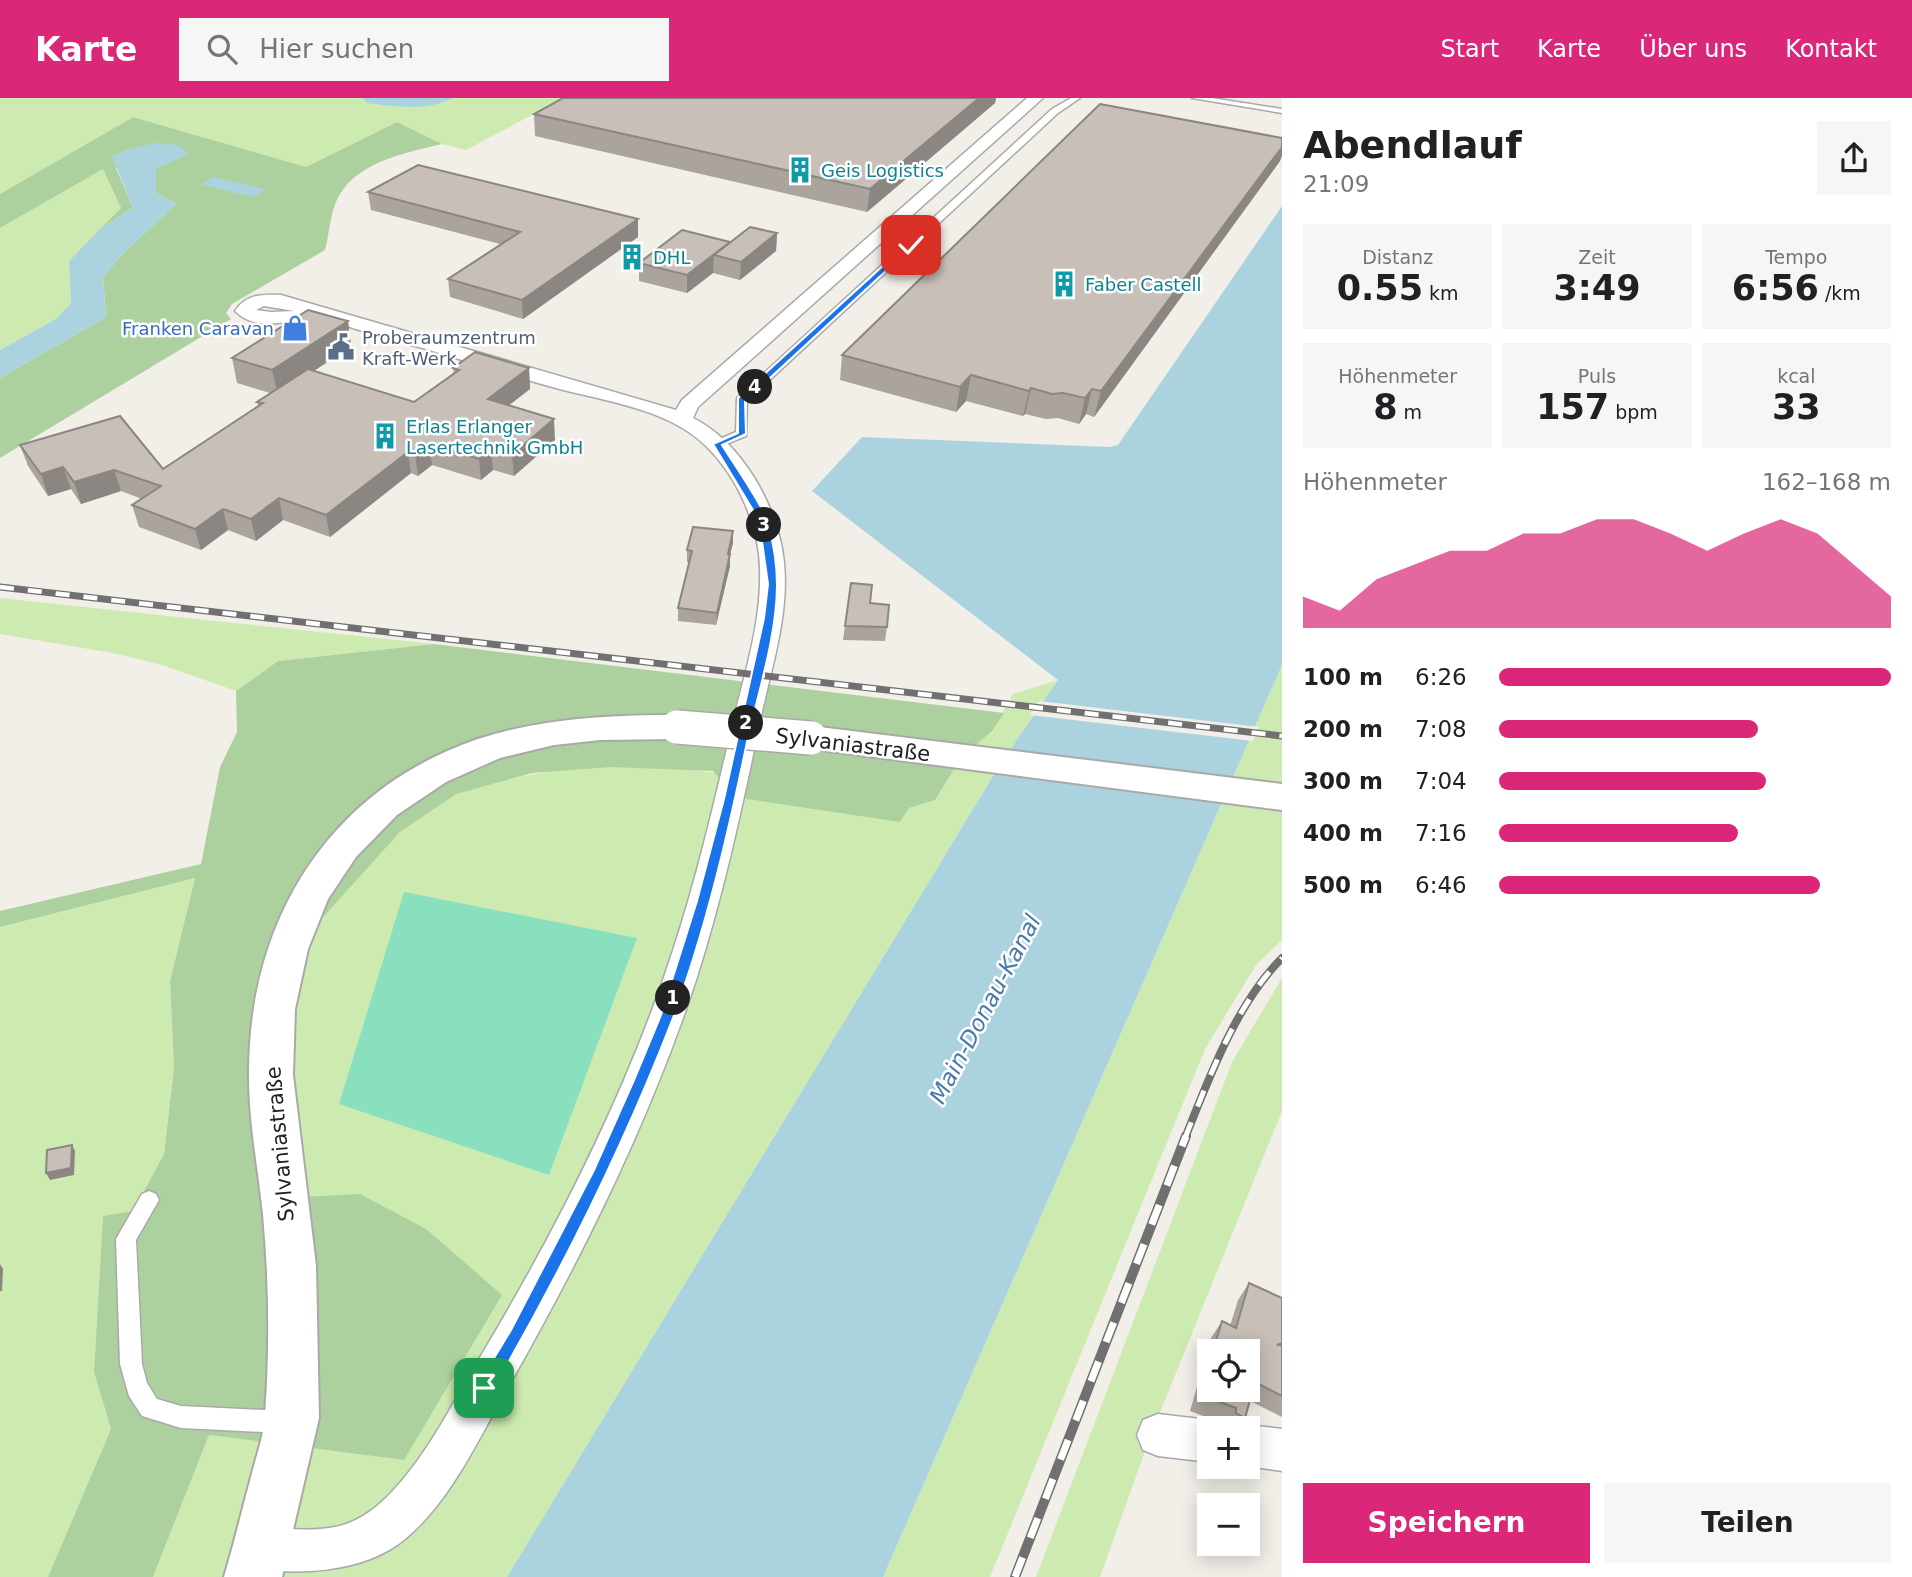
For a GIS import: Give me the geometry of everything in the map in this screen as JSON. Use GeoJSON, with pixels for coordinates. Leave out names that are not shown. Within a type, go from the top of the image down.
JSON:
{"type":"FeatureCollection","features":[{"type":"Feature","properties":{"kind":"street"},"geometry":{"type":"LineString","coordinates":[[682,420],[689,404],[1036,98]]}},
{"type":"Feature","properties":{"kind":"street"},"geometry":{"type":"LineString","coordinates":[[256,1564],[342,1551],[365,1542],[406,1509],[453,1442],[516,1335],[599,1173],[667,1015],[703,901],[730,799],[769,617],[772,584],[763,520],[717,444],[706,434],[682,420],[599,393],[324,313]]}},
{"type":"Feature","properties":{"kind":"street","name":"Sylvaniastraße"},"geometry":{"type":"LineString","coordinates":[[256,1564],[292,1422],[293,1297],[288,1219],[271,1075],[274,1010],[283,955],[302,905],[326,865],[356,831],[390,800],[435,772],[503,746],[551,734],[623,727],[677,727],[811,738],[1282,797]]}},
{"type":"Feature","properties":{"kind":"street"},"geometry":{"type":"LineString","coordinates":[[1158,1435],[1197,1440]]}},
{"type":"Feature","properties":{"kind":"street"},"geometry":{"type":"LineString","coordinates":[[1260,1447],[1282,1450]]}},
{"type":"Feature","properties":{"kind":"lane"},"geometry":{"type":"LineString","coordinates":[[717,444],[742,434],[741,400],[1055,111],[1076,98]]}},
{"type":"Feature","properties":{"kind":"lane"},"geometry":{"type":"LineString","coordinates":[[1196,98],[1282,111]]}},
{"type":"Feature","properties":{"kind":"lane"},"geometry":{"type":"LineString","coordinates":[[149,1200],[126,1239],[131,1364],[137,1388],[150,1408],[181,1417],[292,1422]]}},
{"type":"Feature","properties":{"kind":"green space"},"geometry":{"type":"Polygon","coordinates":[[[0,98],[564,98],[466,150],[442,144],[397,122],[306,167],[133,117],[0,194],[0,98]]]}},
{"type":"Feature","properties":{"kind":"green space"},"geometry":{"type":"Polygon","coordinates":[[[133,117],[306,167],[397,122],[442,144],[412,151],[367,168],[344,188],[336,202],[325,250],[232,304],[226,313],[231,319],[0,458],[0,378],[106,317],[103,278],[120,256],[176,204],[156,193],[156,168],[188,154],[116,168],[133,208],[101,228],[121,208],[103,169],[0,228],[0,194],[133,117]]]}},
{"type":"Feature","properties":{"kind":"green space"},"geometry":{"type":"Polygon","coordinates":[[[103,169],[121,208],[69,261],[71,303],[56,319],[0,350],[0,228],[103,169]]]}},
{"type":"Feature","properties":{"kind":"green space"},"geometry":{"type":"Polygon","coordinates":[[[0,598],[434,644],[278,661],[236,691],[162,665],[118,654],[0,634],[0,598]]]}},
{"type":"Feature","properties":{"kind":"green space"},"geometry":{"type":"Polygon","coordinates":[[[434,644],[1004,713],[992,731],[961,758],[935,800],[909,808],[900,822],[734,797],[713,771],[610,767],[533,773],[456,794],[400,832],[287,957],[283,1198],[360,1194],[426,1229],[502,1295],[404,1460],[209,1435],[153,1577],[48,1577],[111,1429],[94,1372],[103,1216],[133,1211],[164,1154],[174,1068],[170,981],[195,878],[0,927],[0,911],[201,864],[220,767],[237,732],[236,691],[278,661],[434,644]]]}},
{"type":"Feature","properties":{"kind":"green space"},"geometry":{"type":"Polygon","coordinates":[[[1282,665],[1282,940],[1256,965],[1205,1049],[990,1577],[883,1577],[1282,665]]]}},
{"type":"Feature","properties":{"kind":"green space"},"geometry":{"type":"Polygon","coordinates":[[[1058,680],[1001,763],[507,1577],[153,1577],[209,1435],[404,1460],[283,1198],[287,957],[384,847],[406,827],[454,795],[551,771],[602,767],[654,767],[705,772],[808,788],[909,808],[935,800],[961,758],[992,731],[1013,694],[1058,680]]]}},
{"type":"Feature","properties":{"kind":"green space"},"geometry":{"type":"Polygon","coordinates":[[[195,878],[170,981],[174,1068],[164,1154],[133,1211],[103,1216],[94,1372],[111,1429],[48,1577],[0,1577],[0,927],[195,878]]]}},
{"type":"Feature","properties":{"kind":"green space"},"geometry":{"type":"Polygon","coordinates":[[[404,892],[637,938],[549,1175],[339,1104],[404,892]]]}},
{"type":"Feature","properties":{"kind":"green space"},"geometry":{"type":"Polygon","coordinates":[[[1282,978],[1282,1111],[1152,1432],[1100,1577],[1036,1577],[1232,1062],[1282,978]]]}},
{"type":"Feature","properties":{"kind":"water"},"geometry":{"type":"Polygon","coordinates":[[[363,98],[452,98],[432,105],[410,107],[367,103],[363,98]]]}},
{"type":"Feature","properties":{"kind":"water"},"geometry":{"type":"Polygon","coordinates":[[[156,143],[177,145],[189,154],[156,168],[156,193],[176,204],[120,256],[103,278],[106,317],[0,378],[0,350],[56,319],[71,303],[69,261],[101,228],[133,208],[112,156],[131,148],[156,143]]]}},
{"type":"Feature","properties":{"kind":"water"},"geometry":{"type":"Polygon","coordinates":[[[214,177],[266,189],[253,197],[200,184],[214,177]]]}},
{"type":"Feature","properties":{"kind":"water","name":"Main-Donau-Kanal"},"geometry":{"type":"Polygon","coordinates":[[[1282,206],[1282,665],[883,1577],[507,1577],[1001,763],[1058,680],[812,491],[862,437],[1109,447],[1118,445],[1282,206]]]}},
{"type":"Feature","properties":{"kind":"pier"},"geometry":{"type":"Polygon","coordinates":[[[1039,701],[1259,727],[1253,741],[1030,715],[1039,701]]]}},
{"type":"Feature","properties":{"kind":"building","name":"Geis Logistics"},"geometry":{"type":"Polygon","coordinates":[[[563,98],[979,98],[870,189],[534,114],[563,98]]]}},
{"type":"Feature","properties":{"kind":"building","name":"Faber Castell"},"geometry":{"type":"Polygon","coordinates":[[[1100,104],[1282,138],[1282,147],[1101,391],[1092,389],[1085,398],[1063,393],[1052,394],[1031,388],[1029,391],[971,375],[960,387],[842,355],[1100,104]]]}},
{"type":"Feature","properties":{"kind":"building"},"geometry":{"type":"Polygon","coordinates":[[[418,165],[638,219],[522,300],[448,279],[520,232],[368,192],[418,165]]]}},
{"type":"Feature","properties":{"kind":"building"},"geometry":{"type":"Polygon","coordinates":[[[750,227],[777,233],[741,262],[714,255],[750,227]]]}},
{"type":"Feature","properties":{"kind":"building"},"geometry":{"type":"Polygon","coordinates":[[[682,230],[730,242],[687,275],[639,263],[682,230]]]}},
{"type":"Feature","properties":{"kind":"building"},"geometry":{"type":"Polygon","coordinates":[[[308,310],[348,321],[272,370],[232,358],[308,310]]]}},
{"type":"Feature","properties":{"kind":"building"},"geometry":{"type":"Polygon","coordinates":[[[475,352],[529,368],[488,399],[554,419],[512,455],[491,449],[479,459],[429,444],[415,454],[408,452],[326,515],[279,498],[251,519],[223,509],[195,529],[132,505],[161,486],[114,470],[74,482],[63,467],[41,474],[20,445],[120,416],[163,469],[263,403],[257,402],[308,369],[414,402],[459,370],[453,368],[475,352]]]}},
{"type":"Feature","properties":{"kind":"building"},"geometry":{"type":"Polygon","coordinates":[[[693,527],[733,531],[717,613],[678,608],[692,551],[687,550],[693,527]]]}},
{"type":"Feature","properties":{"kind":"building"},"geometry":{"type":"Polygon","coordinates":[[[851,583],[872,585],[870,603],[889,605],[887,627],[845,626],[851,583]]]}},
{"type":"Feature","properties":{"kind":"building"},"geometry":{"type":"Polygon","coordinates":[[[72,1145],[71,1168],[46,1173],[47,1150],[72,1145]]]}},
{"type":"Feature","properties":{"kind":"building"},"geometry":{"type":"Polygon","coordinates":[[[1249,1283],[1282,1298],[1282,1343],[1277,1345],[1282,1345],[1282,1396],[1260,1385],[1260,1339],[1217,1339],[1222,1321],[1236,1328],[1249,1283]]]}},
{"type":"Feature","properties":{"kind":"building"},"geometry":{"type":"Polygon","coordinates":[[[1219,1402],[1249,1402],[1246,1416],[1236,1413],[1236,1408],[1219,1402]]]}},
{"type":"Feature","properties":{"kind":"railway"},"geometry":{"type":"LineString","coordinates":[[0,587],[1282,736]]}},
{"type":"Feature","properties":{"kind":"railway"},"geometry":{"type":"LineString","coordinates":[[1185,1138],[1237,1019],[1266,976],[1282,958]]}},
{"type":"Feature","properties":{"kind":"railway"},"geometry":{"type":"LineString","coordinates":[[1015,1577],[1186,1136]]}},
{"type":"Feature","properties":{"kind":"place","name":"Geis Logistics"},"geometry":{"type":"Point","coordinates":[800,170]}},
{"type":"Feature","properties":{"kind":"place","name":"DHL"},"geometry":{"type":"Point","coordinates":[632,257]}},
{"type":"Feature","properties":{"kind":"place","name":"Faber Castell"},"geometry":{"type":"Point","coordinates":[1064,284]}},
{"type":"Feature","properties":{"kind":"place","name":"Franken Caravan"},"geometry":{"type":"Point","coordinates":[295,328]}},
{"type":"Feature","properties":{"kind":"place","name":"Proberaumzentrum Kraft-Werk"},"geometry":{"type":"Point","coordinates":[341,347]}},
{"type":"Feature","properties":{"kind":"place","name":"Erlas Erlanger Lasertechnik GmbH"},"geometry":{"type":"Point","coordinates":[385,436]}},
{"type":"Feature","properties":{"kind":"route"},"geometry":{"type":"LineString","coordinates":[[484,1388],[516,1335],[599,1173],[641,1080],[667,1015],[703,901],[730,799],[769,618],[772,584],[770,552],[763,520],[717,444],[742,434],[741,400],[911,245]]}}]}
